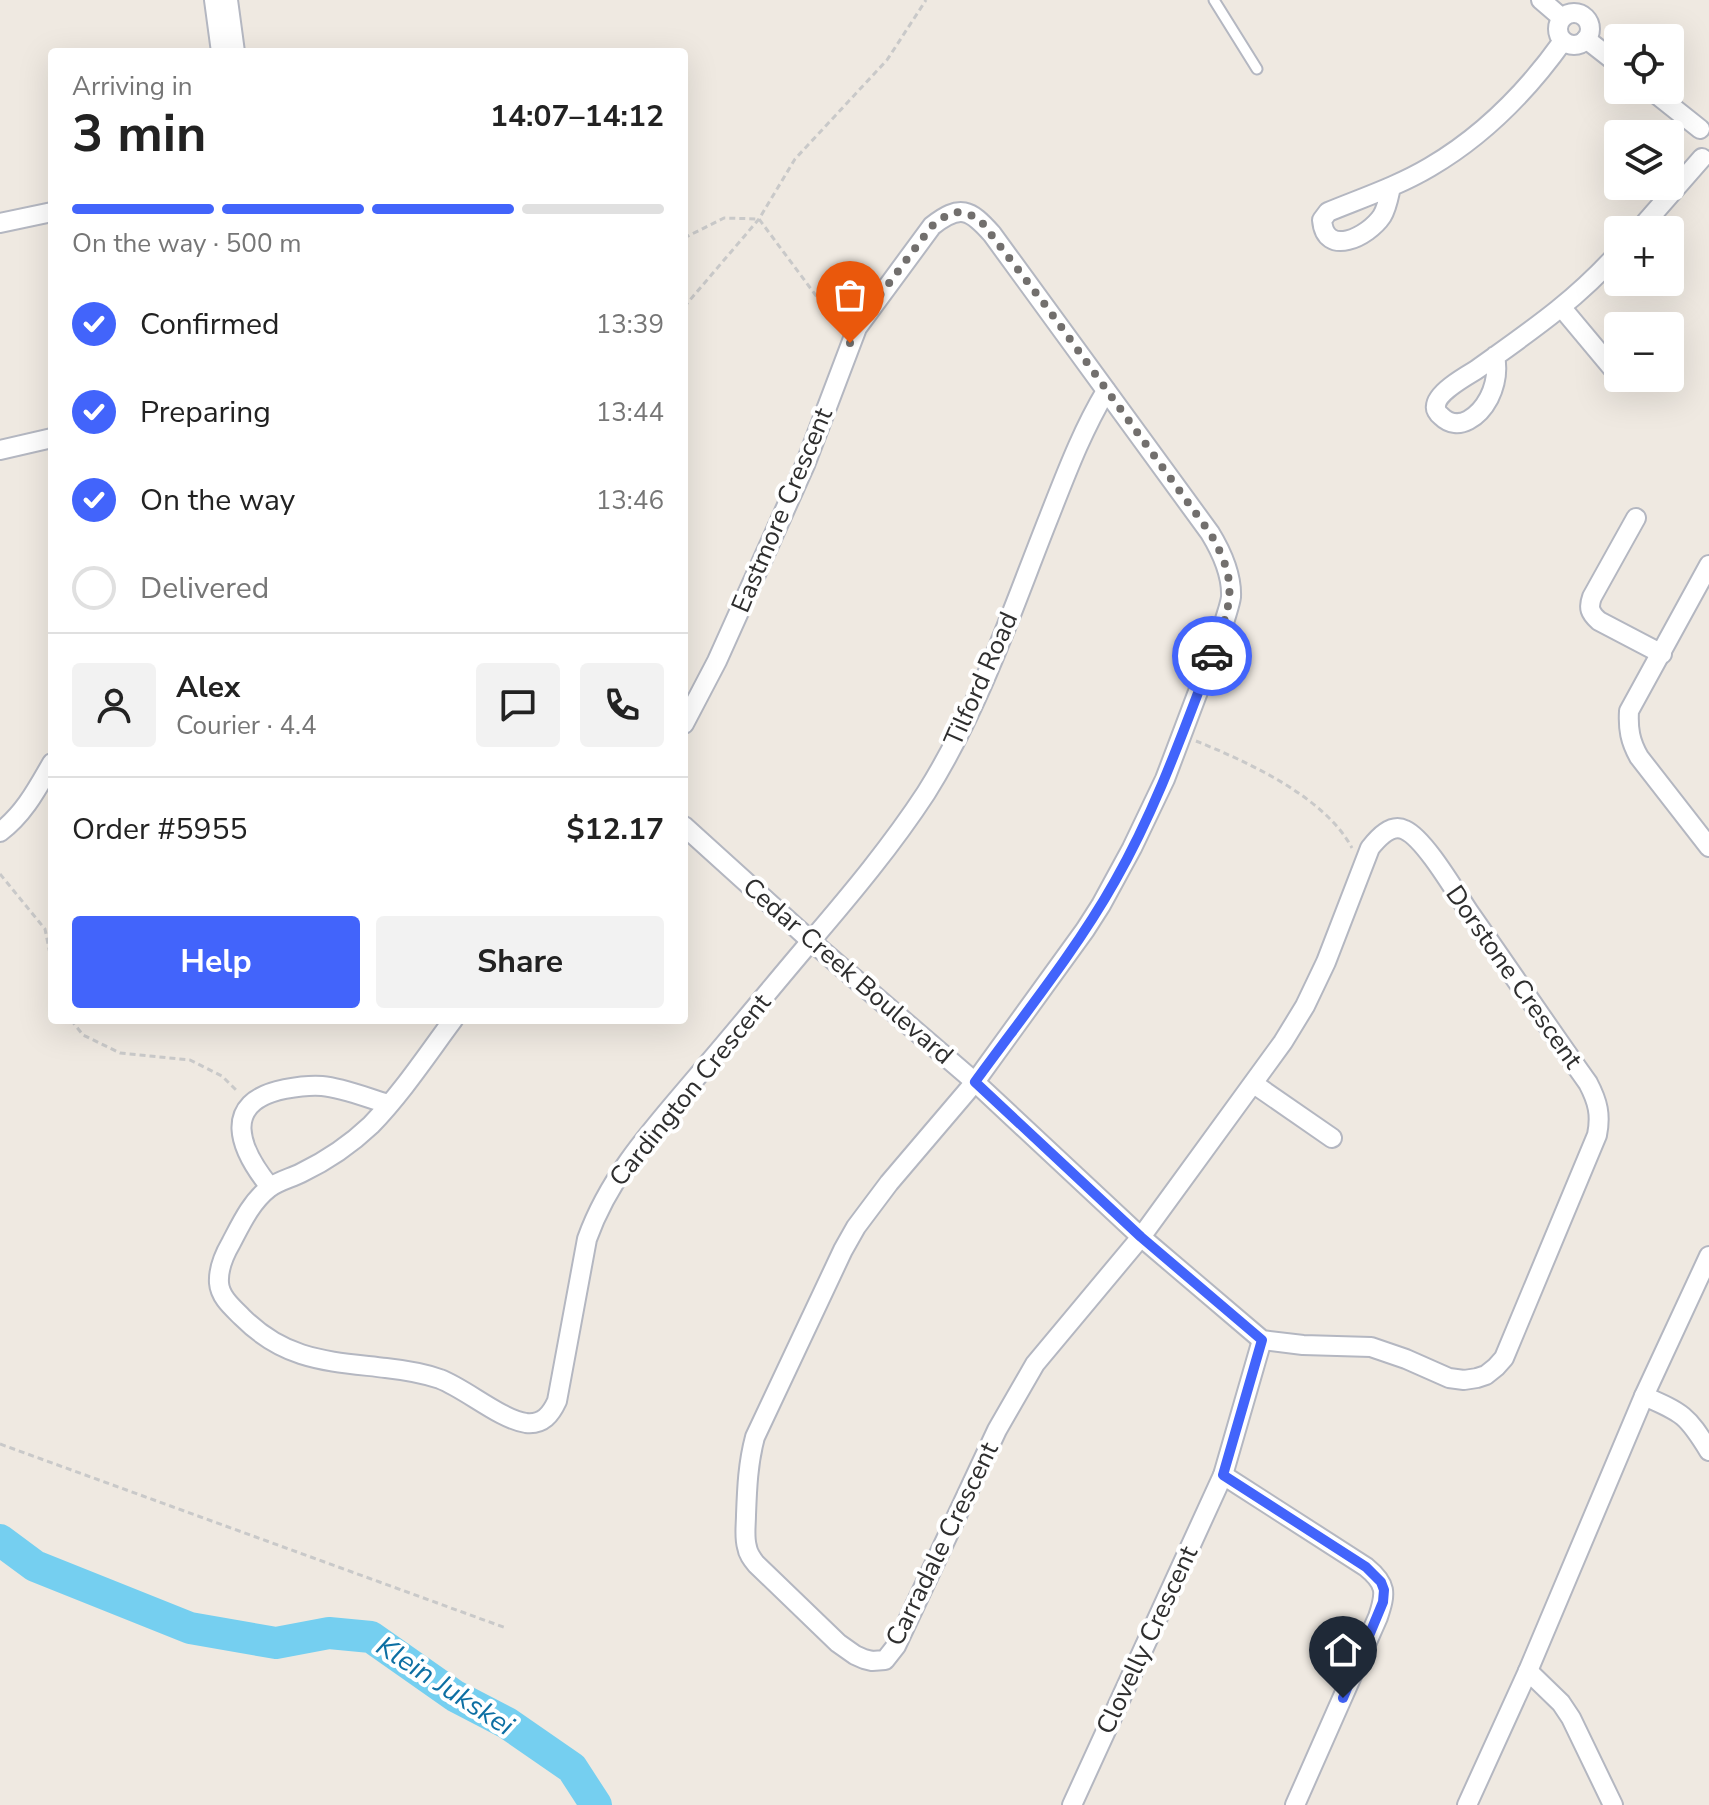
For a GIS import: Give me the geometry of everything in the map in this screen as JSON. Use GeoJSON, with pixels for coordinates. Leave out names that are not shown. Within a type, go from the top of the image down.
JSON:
{"type":"FeatureCollection","features":[{"type":"Feature","properties":{"kind":"street"},"geometry":{"type":"LineString","coordinates":[[214,0],[220,48]]}},
{"type":"Feature","properties":{"kind":"street"},"geometry":{"type":"LineString","coordinates":[[228,0],[234,48]]}},
{"type":"Feature","properties":{"kind":"street"},"geometry":{"type":"LineString","coordinates":[[1541,0],[1575,11],[1588,21],[1590,28],[1586,39],[1575,45],[1563,41],[1558,30],[1559,24],[1575,11]]}},
{"type":"Feature","properties":{"kind":"street"},"geometry":{"type":"LineString","coordinates":[[1586,39],[1604,53]]}},
{"type":"Feature","properties":{"kind":"street"},"geometry":{"type":"LineString","coordinates":[[1391,187],[1430,167],[1475,135],[1524,90],[1563,41]]}},
{"type":"Feature","properties":{"kind":"street"},"geometry":{"type":"LineString","coordinates":[[1652,216],[1706,160],[1697,152],[1695,144],[1696,136],[1704,126],[1672,104]]}},
{"type":"Feature","properties":{"kind":"street","name":"Eastmore Crescent"},"geometry":{"type":"LineString","coordinates":[[688,716],[717,661],[805,465],[857,328],[932,226],[945,215],[956,211],[969,213],[992,234],[1210,533],[1220,549],[1231,597],[1182,735],[1132,848],[1085,930],[975,1082]]}},
{"type":"Feature","properties":{"kind":"street"},"geometry":{"type":"LineString","coordinates":[[0,223],[48,213]]}},
{"type":"Feature","properties":{"kind":"street"},"geometry":{"type":"LineString","coordinates":[[1495,356],[1562,308],[1604,267]]}},
{"type":"Feature","properties":{"kind":"street"},"geometry":{"type":"LineString","coordinates":[[1562,308],[1604,359]]}},
{"type":"Feature","properties":{"kind":"street","name":"Tilford Road"},"geometry":{"type":"LineString","coordinates":[[811,941],[911,815],[952,748],[986,677],[1073,456],[1106,391]]}},
{"type":"Feature","properties":{"kind":"street"},"geometry":{"type":"LineString","coordinates":[[0,450],[48,439]]}},
{"type":"Feature","properties":{"kind":"street"},"geometry":{"type":"LineString","coordinates":[[1636,518],[1589,607],[1599,621],[1662,654]]}},
{"type":"Feature","properties":{"kind":"street"},"geometry":{"type":"LineString","coordinates":[[1709,565],[1629,711],[1628,728],[1631,743],[1639,757],[1709,847]]}},
{"type":"Feature","properties":{"kind":"street"},"geometry":{"type":"LineString","coordinates":[[0,832],[25,807],[48,770]]}},
{"type":"Feature","properties":{"kind":"street","name":"Dorstone Crescent"},"geometry":{"type":"LineString","coordinates":[[1141,1237],[1254,1084],[1305,1006],[1326,962],[1370,848],[1382,834],[1396,828],[1407,830],[1423,846],[1588,1083],[1598,1105],[1600,1119],[1597,1135],[1504,1358],[1486,1375],[1464,1380],[1449,1378],[1371,1347],[1262,1340]]}},
{"type":"Feature","properties":{"kind":"street","name":"Cedar Creek Boulevard"},"geometry":{"type":"LineString","coordinates":[[688,830],[811,941],[975,1082],[1141,1237],[1262,1340]]}},
{"type":"Feature","properties":{"kind":"street","name":"Cardington Crescent"},"geometry":{"type":"LineString","coordinates":[[450,1024],[371,1124],[341,1150],[270,1187],[254,1202],[224,1256],[219,1271],[219,1286],[225,1299],[254,1329],[272,1342],[309,1357],[426,1375],[452,1385],[524,1423],[541,1422],[552,1413],[557,1401],[587,1239],[607,1192],[639,1146],[811,941]]}},
{"type":"Feature","properties":{"kind":"street","name":"Carradale Crescent"},"geometry":{"type":"LineString","coordinates":[[975,1082],[889,1183],[856,1227],[765,1414],[749,1457],[746,1546],[750,1556],[838,1643],[855,1655],[879,1662],[885,1660],[896,1646],[1013,1399],[1035,1364],[1141,1237]]}},
{"type":"Feature","properties":{"kind":"street"},"geometry":{"type":"LineString","coordinates":[[1254,1084],[1332,1138]]}},
{"type":"Feature","properties":{"kind":"street"},"geometry":{"type":"LineString","coordinates":[[270,1187],[256,1169],[242,1139],[243,1117],[250,1104],[272,1092],[307,1086],[322,1086],[388,1104]]}},
{"type":"Feature","properties":{"kind":"street"},"geometry":{"type":"LineString","coordinates":[[1467,1805],[1528,1671],[1644,1396],[1709,1256]]}},
{"type":"Feature","properties":{"kind":"street","name":"Clovelly Crescent"},"geometry":{"type":"LineString","coordinates":[[1072,1805],[1223,1475],[1262,1340]]}},
{"type":"Feature","properties":{"kind":"street"},"geometry":{"type":"LineString","coordinates":[[1644,1396],[1686,1417],[1709,1451]]}},
{"type":"Feature","properties":{"kind":"street"},"geometry":{"type":"LineString","coordinates":[[1223,1475],[1366,1567],[1376,1575],[1384,1590],[1378,1617],[1295,1805]]}},
{"type":"Feature","properties":{"kind":"street"},"geometry":{"type":"LineString","coordinates":[[1528,1671],[1561,1703],[1571,1718],[1613,1805]]}},
{"type":"Feature","properties":{"kind":"lane"},"geometry":{"type":"LineString","coordinates":[[1214,0],[1257,69]]}},
{"type":"Feature","properties":{"kind":"path"},"geometry":{"type":"LineString","coordinates":[[688,302],[759,219],[795,159],[887,60],[926,0]]}},
{"type":"Feature","properties":{"kind":"path"},"geometry":{"type":"LineString","coordinates":[[688,236],[724,218],[759,219]]}},
{"type":"Feature","properties":{"kind":"path"},"geometry":{"type":"LineString","coordinates":[[759,219],[850,343]]}},
{"type":"Feature","properties":{"kind":"path"},"geometry":{"type":"LineString","coordinates":[[1182,735],[1238,758],[1329,815],[1347,838],[1363,868]]}},
{"type":"Feature","properties":{"kind":"path"},"geometry":{"type":"LineString","coordinates":[[0,874],[45,929],[48,944]]}},
{"type":"Feature","properties":{"kind":"path"},"geometry":{"type":"LineString","coordinates":[[74,1024],[83,1035],[120,1053],[190,1060],[222,1076],[250,1104]]}},
{"type":"Feature","properties":{"kind":"path"},"geometry":{"type":"LineString","coordinates":[[0,1444],[506,1628]]}},
{"type":"Feature","properties":{"kind":"waterway","name":"Klein Jukskei"},"geometry":{"type":"LineString","coordinates":[[0,1540],[35,1566],[190,1628],[276,1643],[329,1633],[371,1637],[455,1696],[507,1723],[572,1768],[596,1805]]}},
{"type":"Feature","properties":{"kind":"waterway","name":"Klein Jukskei"},"geometry":{"type":"LineString","coordinates":[[592,1805],[593,1800]]}},
{"type":"Feature","properties":{"kind":"way so far"},"geometry":{"type":"LineString","coordinates":[[850,343],[868,311],[932,226],[945,215],[956,211],[969,213],[980,220],[1046,306],[1220,549],[1231,597],[1212,656]]}},
{"type":"Feature","properties":{"kind":"route"},"geometry":{"type":"LineString","coordinates":[[1212,656],[1165,779],[1116,879],[1085,930],[975,1082],[1141,1237],[1262,1340],[1223,1475],[1353,1558],[1381,1582],[1383,1602],[1343,1698]]}}]}
